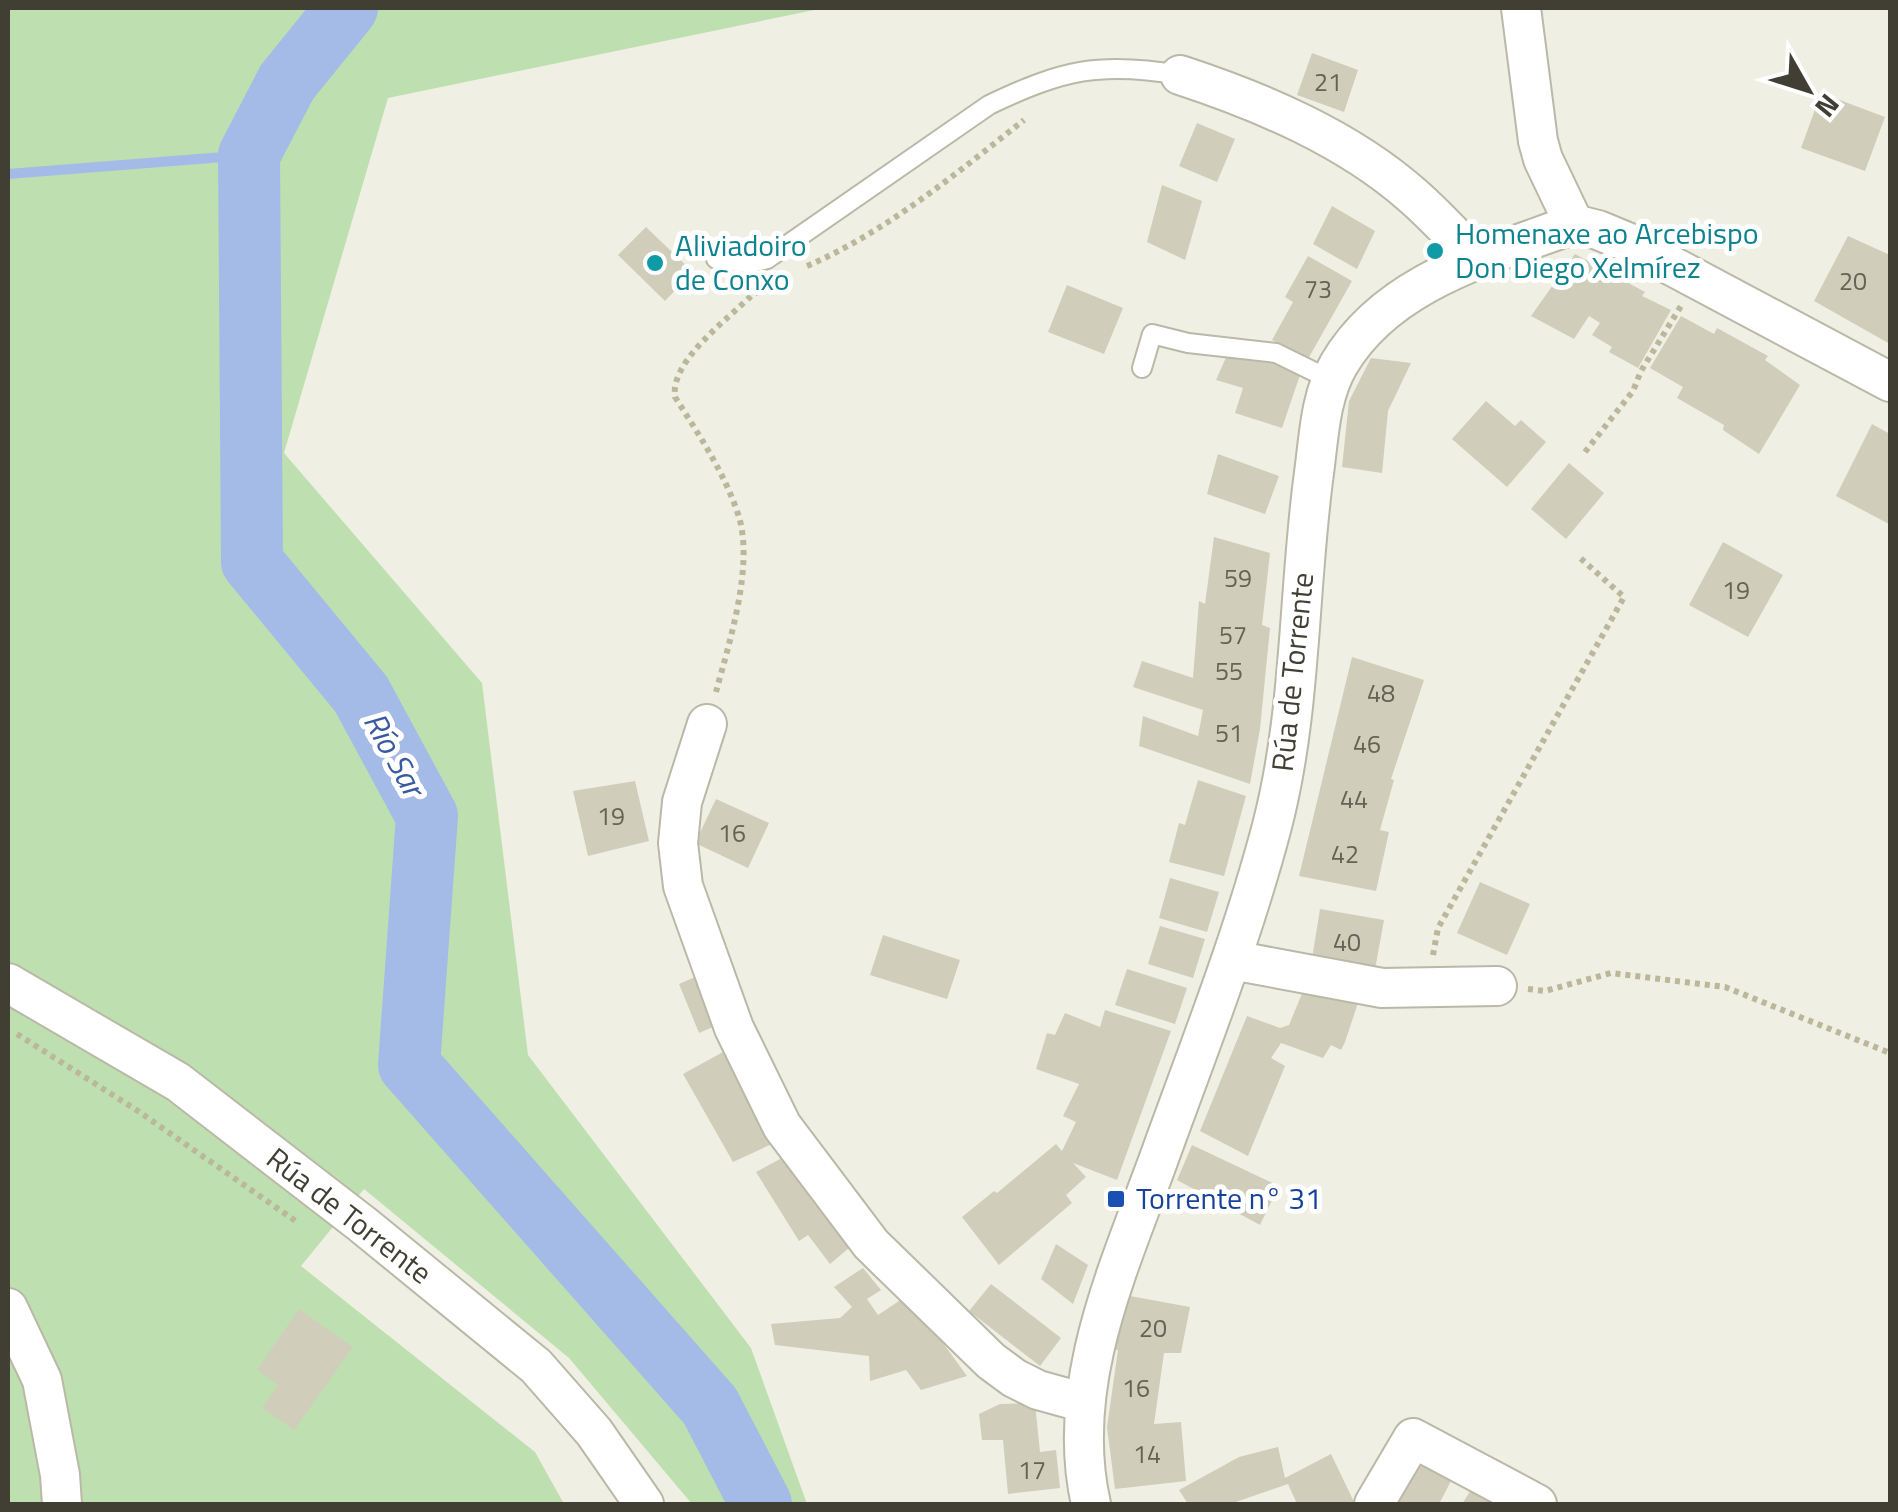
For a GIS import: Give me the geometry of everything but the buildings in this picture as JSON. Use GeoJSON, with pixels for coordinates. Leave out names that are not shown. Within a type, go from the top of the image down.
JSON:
{"type":"FeatureCollection","features":[{"type":"Feature","properties":{"kind":"street"},"geometry":{"type":"LineString","coordinates":[[1521,8],[1543,159],[1574,224],[1627,242],[1890,382]]}},
{"type":"Feature","properties":{"kind":"street"},"geometry":{"type":"LineString","coordinates":[[1180,75],[1232,92],[1346,146],[1411,194],[1478,260]]}},
{"type":"Feature","properties":{"kind":"street","name":"Rúa de Torrente"},"geometry":{"type":"LineString","coordinates":[[1090,1504],[1085,1403],[1088,1371],[1106,1305],[1232,960],[1282,784],[1310,498],[1323,405],[1331,380],[1357,337],[1388,306],[1478,260],[1574,224]]}},
{"type":"Feature","properties":{"kind":"street"},"geometry":{"type":"LineString","coordinates":[[706,724],[682,802],[678,843],[683,886],[734,1028],[782,1126],[871,1244],[991,1361],[1038,1390],[1085,1403]]}},
{"type":"Feature","properties":{"kind":"street"},"geometry":{"type":"LineString","coordinates":[[1232,960],[1382,988],[1497,986]]}},
{"type":"Feature","properties":{"kind":"street","name":"Rúa de Torrente"},"geometry":{"type":"LineString","coordinates":[[8,982],[178,1082],[362,1224],[536,1366],[594,1432],[644,1504]]}},
{"type":"Feature","properties":{"kind":"street"},"geometry":{"type":"LineString","coordinates":[[8,1308],[42,1380],[62,1504]]}},
{"type":"Feature","properties":{"kind":"street"},"geometry":{"type":"LineString","coordinates":[[1374,1504],[1413,1438],[1536,1504]]}},
{"type":"Feature","properties":{"kind":"lane"},"geometry":{"type":"LineString","coordinates":[[716,259],[752,263],[767,258],[989,105],[1064,73],[1100,67],[1180,75]]}},
{"type":"Feature","properties":{"kind":"lane"},"geometry":{"type":"LineString","coordinates":[[1142,368],[1152,334],[1188,343],[1276,353],[1331,380]]}},
{"type":"Feature","properties":{"kind":"path"},"geometry":{"type":"LineString","coordinates":[[798,270],[833,255],[898,214],[977,157],[1024,120],[1064,73]]}},
{"type":"Feature","properties":{"kind":"path"},"geometry":{"type":"LineString","coordinates":[[1585,452],[1633,391],[1697,279]]}},
{"type":"Feature","properties":{"kind":"path"},"geometry":{"type":"LineString","coordinates":[[706,724],[730,638],[740,584],[740,518],[718,467],[675,397],[674,384],[680,367],[752,295],[770,285]]}},
{"type":"Feature","properties":{"kind":"path"},"geometry":{"type":"LineString","coordinates":[[1427,986],[1438,928],[1624,597],[1578,556]]}},
{"type":"Feature","properties":{"kind":"path"},"geometry":{"type":"LineString","coordinates":[[1497,986],[1546,991],[1612,974],[1725,987],[1890,1053]]}},
{"type":"Feature","properties":{"kind":"path"},"geometry":{"type":"LineString","coordinates":[[8,1028],[304,1225]]}},
{"type":"Feature","properties":{"kind":"green space"},"geometry":{"type":"Polygon","coordinates":[[[8,8],[824,8],[388,98],[284,453],[482,683],[528,1055],[751,1348],[807,1504],[692,1504],[569,1358],[364,1189],[301,1266],[535,1452],[564,1504],[8,1504],[8,8]]]}},
{"type":"Feature","properties":{"kind":"waterway","name":"Río Sar"},"geometry":{"type":"LineString","coordinates":[[347,8],[287,82],[249,155],[252,562],[361,694],[427,816],[409,1065],[710,1406],[761,1504]]}},
{"type":"Feature","properties":{"kind":"waterway"},"geometry":{"type":"LineString","coordinates":[[8,174],[249,155]]}},
{"type":"Feature","properties":{"kind":"place","name":"Homenaxe ao Arcebispo Don Diego Xelmírez"},"geometry":{"type":"Point","coordinates":[1435,251]}},
{"type":"Feature","properties":{"kind":"place","name":"Aliviadoiro de Conxo"},"geometry":{"type":"Point","coordinates":[655,263]}},
{"type":"Feature","properties":{"kind":"place","name":"Torrente n° 31"},"geometry":{"type":"Point","coordinates":[1116,1199]}}]}
